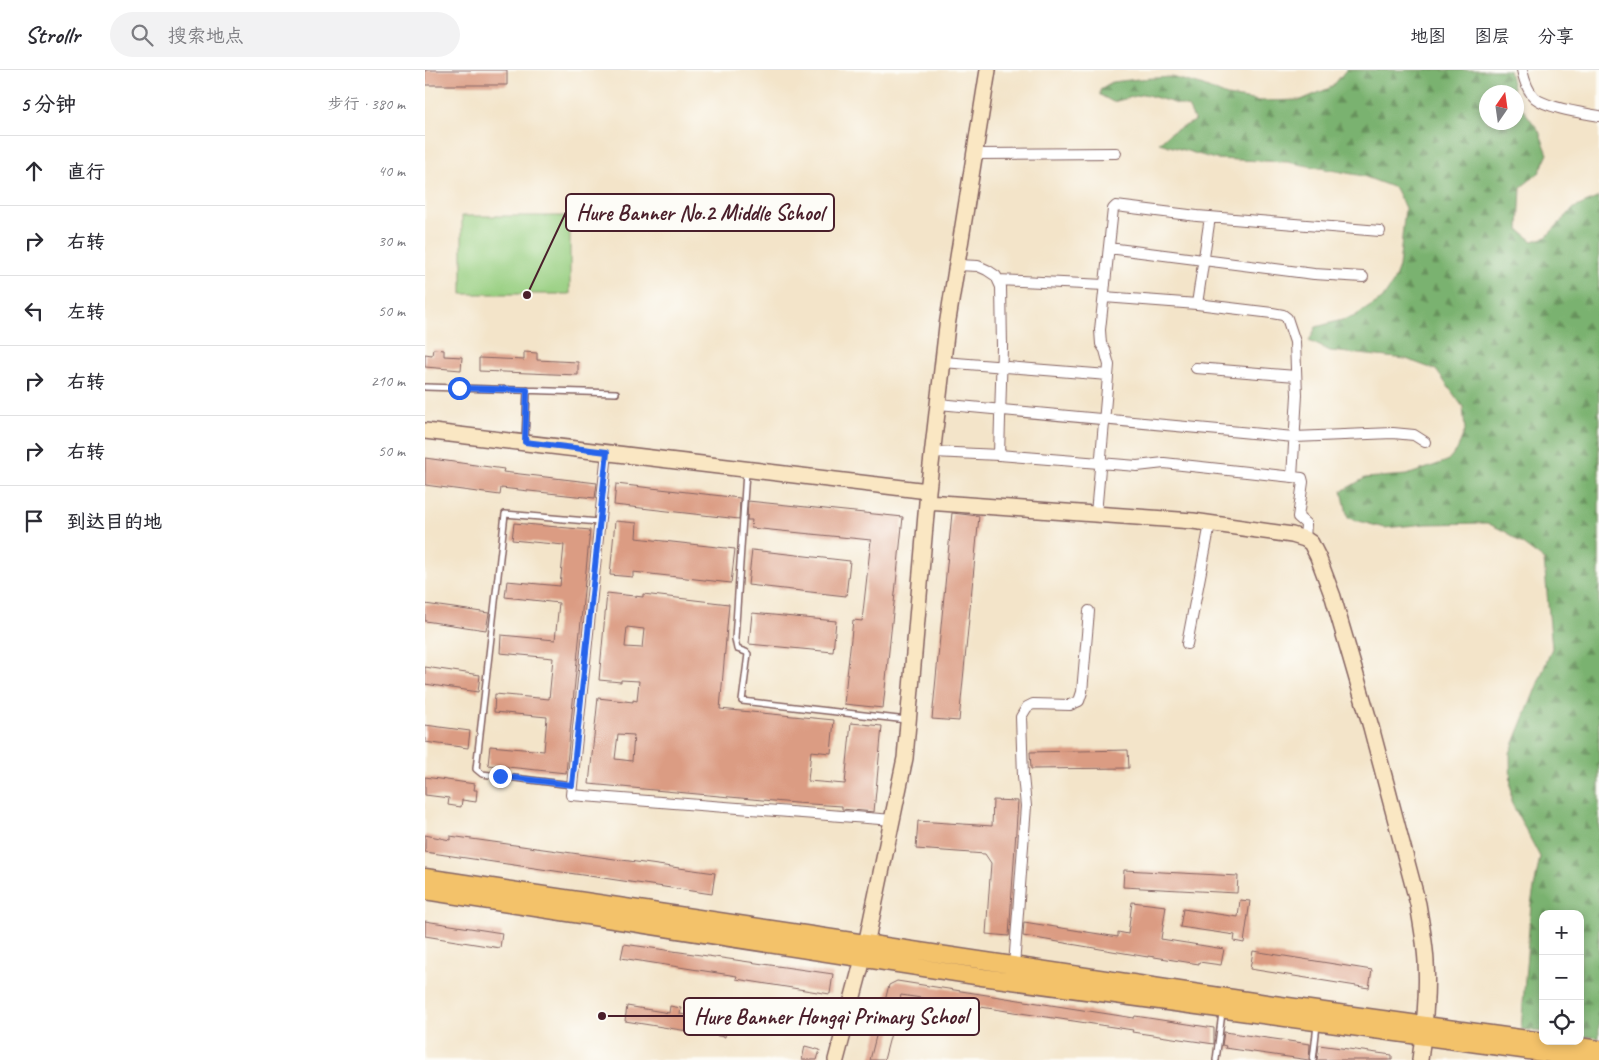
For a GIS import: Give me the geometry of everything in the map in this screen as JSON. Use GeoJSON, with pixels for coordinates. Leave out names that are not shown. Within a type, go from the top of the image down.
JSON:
{"type":"FeatureCollection","features":[{"type":"Feature","properties":{"kind":"main road"},"geometry":{"type":"LineString","coordinates":[[425,877],[864,951],[982,977],[1317,1022],[1539,1041]]}},
{"type":"Feature","properties":{"kind":"main road"},"geometry":{"type":"LineString","coordinates":[[425,891],[864,951],[1014,966],[1595,1060]]}},
{"type":"Feature","properties":{"kind":"main road"},"geometry":{"type":"LineString","coordinates":[[1571,1045],[1599,1049]]}},
{"type":"Feature","properties":{"kind":"street"},"geometry":{"type":"LineString","coordinates":[[836,1060],[864,951],[905,758],[928,497],[943,362],[988,70]]}},
{"type":"Feature","properties":{"kind":"street"},"geometry":{"type":"LineString","coordinates":[[1521,70],[1526,84],[1535,98],[1553,106],[1599,116]]}},
{"type":"Feature","properties":{"kind":"street"},"geometry":{"type":"LineString","coordinates":[[975,154],[1116,153]]}},
{"type":"Feature","properties":{"kind":"street"},"geometry":{"type":"LineString","coordinates":[[1096,514],[1109,365],[1105,350],[1101,344],[1100,330],[1113,209],[1116,206],[1210,217],[1380,231]]}},
{"type":"Feature","properties":{"kind":"street"},"geometry":{"type":"LineString","coordinates":[[1197,304],[1210,217]]}},
{"type":"Feature","properties":{"kind":"street"},"geometry":{"type":"LineString","coordinates":[[1109,248],[1313,274],[1363,276]]}},
{"type":"Feature","properties":{"kind":"street"},"geometry":{"type":"LineString","coordinates":[[957,265],[978,266],[987,270],[996,276],[1001,287],[1002,366],[999,455]]}},
{"type":"Feature","properties":{"kind":"street"},"geometry":{"type":"LineString","coordinates":[[997,280],[1105,285]]}},
{"type":"Feature","properties":{"kind":"street"},"geometry":{"type":"LineString","coordinates":[[1104,297],[1197,304],[1272,313],[1283,315],[1287,318],[1295,342],[1297,395],[1291,477]]}},
{"type":"Feature","properties":{"kind":"street"},"geometry":{"type":"LineString","coordinates":[[943,362],[1108,375]]}},
{"type":"Feature","properties":{"kind":"street"},"geometry":{"type":"LineString","coordinates":[[1196,368],[1296,376]]}},
{"type":"Feature","properties":{"kind":"street"},"geometry":{"type":"LineString","coordinates":[[939,404],[1294,436],[1393,433],[1414,435],[1425,442]]}},
{"type":"Feature","properties":{"kind":"street"},"geometry":{"type":"LineString","coordinates":[[425,431],[746,469],[928,497],[1211,524],[1305,538],[1311,543],[1318,557],[1333,597],[1371,727],[1418,904],[1423,930],[1427,989],[1420,1060]]}},
{"type":"Feature","properties":{"kind":"street"},"geometry":{"type":"LineString","coordinates":[[607,452],[571,795],[893,820]]}},
{"type":"Feature","properties":{"kind":"street"},"geometry":{"type":"LineString","coordinates":[[933,452],[999,455],[1137,466],[1164,463],[1302,478],[1298,517],[1306,524],[1305,538]]}},
{"type":"Feature","properties":{"kind":"street"},"geometry":{"type":"LineString","coordinates":[[1187,644],[1211,524]]}},
{"type":"Feature","properties":{"kind":"street"},"geometry":{"type":"LineString","coordinates":[[1014,966],[1026,806],[1021,717],[1027,707],[1033,704],[1069,704],[1079,701],[1082,692],[1089,610]]}},
{"type":"Feature","properties":{"kind":"lane"},"geometry":{"type":"LineString","coordinates":[[425,387],[616,393]]}},
{"type":"Feature","properties":{"kind":"lane"},"geometry":{"type":"LineString","coordinates":[[525,442],[527,390]]}},
{"type":"Feature","properties":{"kind":"lane"},"geometry":{"type":"LineString","coordinates":[[746,469],[735,639],[737,649],[749,654],[742,701],[909,720]]}},
{"type":"Feature","properties":{"kind":"lane"},"geometry":{"type":"LineString","coordinates":[[572,785],[481,774],[476,769],[477,759],[505,514],[599,522]]}},
{"type":"Feature","properties":{"kind":"lane"},"geometry":{"type":"LineString","coordinates":[[1216,1060],[1222,1010]]}},
{"type":"Feature","properties":{"kind":"lane"},"geometry":{"type":"LineString","coordinates":[[1313,1060],[1317,1022]]}},
{"type":"Feature","properties":{"kind":"green space"},"geometry":{"type":"Polygon","coordinates":[[[1346,70],[1509,70],[1512,85],[1479,85],[1479,130],[1524,130],[1524,111],[1539,131],[1548,154],[1539,173],[1521,187],[1519,230],[1533,241],[1546,237],[1574,208],[1599,197],[1599,1038],[1584,1036],[1584,910],[1539,910],[1539,1031],[1521,1029],[1531,904],[1540,857],[1511,802],[1510,753],[1552,648],[1544,560],[1506,532],[1487,523],[1426,524],[1384,528],[1348,518],[1342,491],[1365,478],[1407,475],[1447,461],[1457,450],[1465,430],[1463,407],[1436,370],[1406,359],[1330,351],[1309,341],[1316,327],[1353,317],[1382,299],[1393,283],[1399,267],[1405,208],[1395,188],[1363,176],[1287,162],[1215,159],[1159,143],[1170,133],[1195,121],[1188,107],[1144,94],[1113,102],[1100,95],[1100,89],[1112,82],[1172,77],[1201,85],[1227,96],[1260,101],[1301,100],[1332,87],[1346,70]]]}},
{"type":"Feature","properties":{"kind":"green space"},"geometry":{"type":"Polygon","coordinates":[[[462,216],[570,216],[570,294],[462,294],[462,216]]]}},
{"type":"Feature","properties":{"kind":"building"},"geometry":{"type":"Polygon","coordinates":[[[425,70],[507,70],[507,85],[425,85],[425,70]]]}},
{"type":"Feature","properties":{"kind":"building"},"geometry":{"type":"Polygon","coordinates":[[[433,349],[444,350],[444,356],[462,357],[461,370],[425,367],[425,354],[432,355],[433,349]]]}},
{"type":"Feature","properties":{"kind":"building"},"geometry":{"type":"Polygon","coordinates":[[[524,352],[537,353],[537,360],[578,362],[578,375],[479,371],[479,358],[524,360],[524,352]]]}},
{"type":"Feature","properties":{"kind":"building"},"geometry":{"type":"Polygon","coordinates":[[[425,458],[504,469],[503,472],[597,483],[595,498],[501,488],[500,495],[425,485],[425,458]]]}},
{"type":"Feature","properties":{"kind":"building"},"geometry":{"type":"Polygon","coordinates":[[[616,484],[740,498],[739,519],[614,505],[616,484]]]}},
{"type":"Feature","properties":{"kind":"building"},"geometry":{"type":"Polygon","coordinates":[[[748,501],[903,517],[883,708],[844,704],[853,620],[862,621],[871,540],[751,528],[752,520],[747,520],[748,501]]]}},
{"type":"Feature","properties":{"kind":"building"},"geometry":{"type":"Polygon","coordinates":[[[952,513],[979,516],[959,721],[932,719],[952,513]]]}},
{"type":"Feature","properties":{"kind":"building"},"geometry":{"type":"Polygon","coordinates":[[[615,521],[637,523],[636,538],[735,549],[731,583],[633,572],[633,577],[610,575],[615,521]]]}},
{"type":"Feature","properties":{"kind":"building"},"geometry":{"type":"Polygon","coordinates":[[[514,523],[590,530],[566,773],[488,765],[490,746],[544,751],[547,717],[494,712],[495,694],[549,699],[553,658],[500,653],[501,635],[555,640],[559,603],[505,597],[507,581],[560,586],[564,545],[512,540],[514,523]]]}},
{"type":"Feature","properties":{"kind":"building"},"geometry":{"type":"Polygon","coordinates":[[[752,550],[850,561],[846,596],[748,585],[752,550]]]}},
{"type":"Feature","properties":{"kind":"building"},"geometry":{"type":"Polygon","coordinates":[[[607,593],[643,597],[643,594],[729,604],[720,709],[834,720],[831,753],[811,751],[808,781],[845,784],[851,723],[882,726],[874,812],[842,809],[842,806],[589,784],[598,698],[637,701],[639,681],[599,680],[607,593]],[[627,627],[625,647],[642,648],[644,629],[627,627]],[[618,734],[615,759],[632,761],[634,735],[618,734]]]}},
{"type":"Feature","properties":{"kind":"building"},"geometry":{"type":"Polygon","coordinates":[[[425,604],[489,613],[486,630],[425,621],[425,604]]]}},
{"type":"Feature","properties":{"kind":"building"},"geometry":{"type":"Polygon","coordinates":[[[752,613],[836,621],[833,652],[749,644],[752,613]]]}},
{"type":"Feature","properties":{"kind":"building"},"geometry":{"type":"Polygon","coordinates":[[[425,667],[480,675],[478,692],[425,684],[425,667]]]}},
{"type":"Feature","properties":{"kind":"building"},"geometry":{"type":"Polygon","coordinates":[[[425,725],[470,731],[468,748],[425,742],[425,725]]]}},
{"type":"Feature","properties":{"kind":"building"},"geometry":{"type":"Polygon","coordinates":[[[1128,750],[1129,768],[1031,769],[1030,752],[1128,750]]]}},
{"type":"Feature","properties":{"kind":"building"},"geometry":{"type":"Polygon","coordinates":[[[425,777],[475,784],[474,790],[477,790],[476,802],[462,800],[461,807],[448,805],[449,798],[425,795],[425,777]]]}},
{"type":"Feature","properties":{"kind":"building"},"geometry":{"type":"Polygon","coordinates":[[[993,800],[1018,801],[1009,936],[986,934],[991,863],[985,854],[916,849],[918,821],[992,826],[993,800]]]}},
{"type":"Feature","properties":{"kind":"building"},"geometry":{"type":"Polygon","coordinates":[[[425,835],[450,840],[450,836],[715,873],[712,894],[425,852],[425,835]]]}},
{"type":"Feature","properties":{"kind":"building"},"geometry":{"type":"Polygon","coordinates":[[[1124,870],[1238,876],[1237,893],[1123,887],[1124,870]]]}},
{"type":"Feature","properties":{"kind":"building"},"geometry":{"type":"Polygon","coordinates":[[[1240,900],[1250,901],[1244,943],[1234,941],[1235,935],[1180,927],[1183,909],[1238,917],[1240,900]]]}},
{"type":"Feature","properties":{"kind":"building"},"geometry":{"type":"Polygon","coordinates":[[[1132,902],[1166,906],[1161,939],[1224,949],[1221,965],[1148,957],[1023,936],[1024,922],[1118,937],[1118,932],[1128,934],[1132,902]]]}},
{"type":"Feature","properties":{"kind":"building"},"geometry":{"type":"Polygon","coordinates":[[[425,921],[502,933],[500,948],[425,936],[425,921]]]}},
{"type":"Feature","properties":{"kind":"building"},"geometry":{"type":"Polygon","coordinates":[[[624,944],[833,974],[830,994],[736,979],[737,976],[621,958],[624,944]]]}},
{"type":"Feature","properties":{"kind":"building"},"geometry":{"type":"Polygon","coordinates":[[[1253,951],[1372,970],[1369,988],[1250,969],[1253,951]]]}},
{"type":"Feature","properties":{"kind":"building"},"geometry":{"type":"Polygon","coordinates":[[[897,981],[1134,1018],[1135,1016],[1214,1028],[1214,1044],[901,995],[884,1060],[870,1060],[889,985],[897,981]]]}},
{"type":"Feature","properties":{"kind":"building"},"geometry":{"type":"Polygon","coordinates":[[[627,1006],[669,1013],[670,1006],[681,1008],[680,1014],[727,1022],[725,1037],[625,1021],[627,1006]]]}},
{"type":"Feature","properties":{"kind":"building"},"geometry":{"type":"Polygon","coordinates":[[[1224,1032],[1310,1044],[1309,1060],[1225,1048],[1226,1046],[1222,1045],[1224,1032]]]}},
{"type":"Feature","properties":{"kind":"building"},"geometry":{"type":"Polygon","coordinates":[[[1319,1045],[1392,1055],[1392,1060],[1317,1060],[1319,1045]]]}},
{"type":"Feature","properties":{"kind":"building"},"geometry":{"type":"Polygon","coordinates":[[[805,1046],[820,1050],[817,1060],[802,1060],[805,1046]]]}},
{"type":"Feature","properties":{"kind":"place","name":"Hure Banner No.2 Middle School"},"geometry":{"type":"Point","coordinates":[527,295]}},
{"type":"Feature","properties":{"kind":"place","name":"Hure Banner Hongqi Primary School"},"geometry":{"type":"Point","coordinates":[602,1016]}},
{"type":"Feature","properties":{"kind":"route"},"geometry":{"type":"LineString","coordinates":[[459,388],[527,390],[525,442],[607,452],[572,785],[500,776]]}}]}
